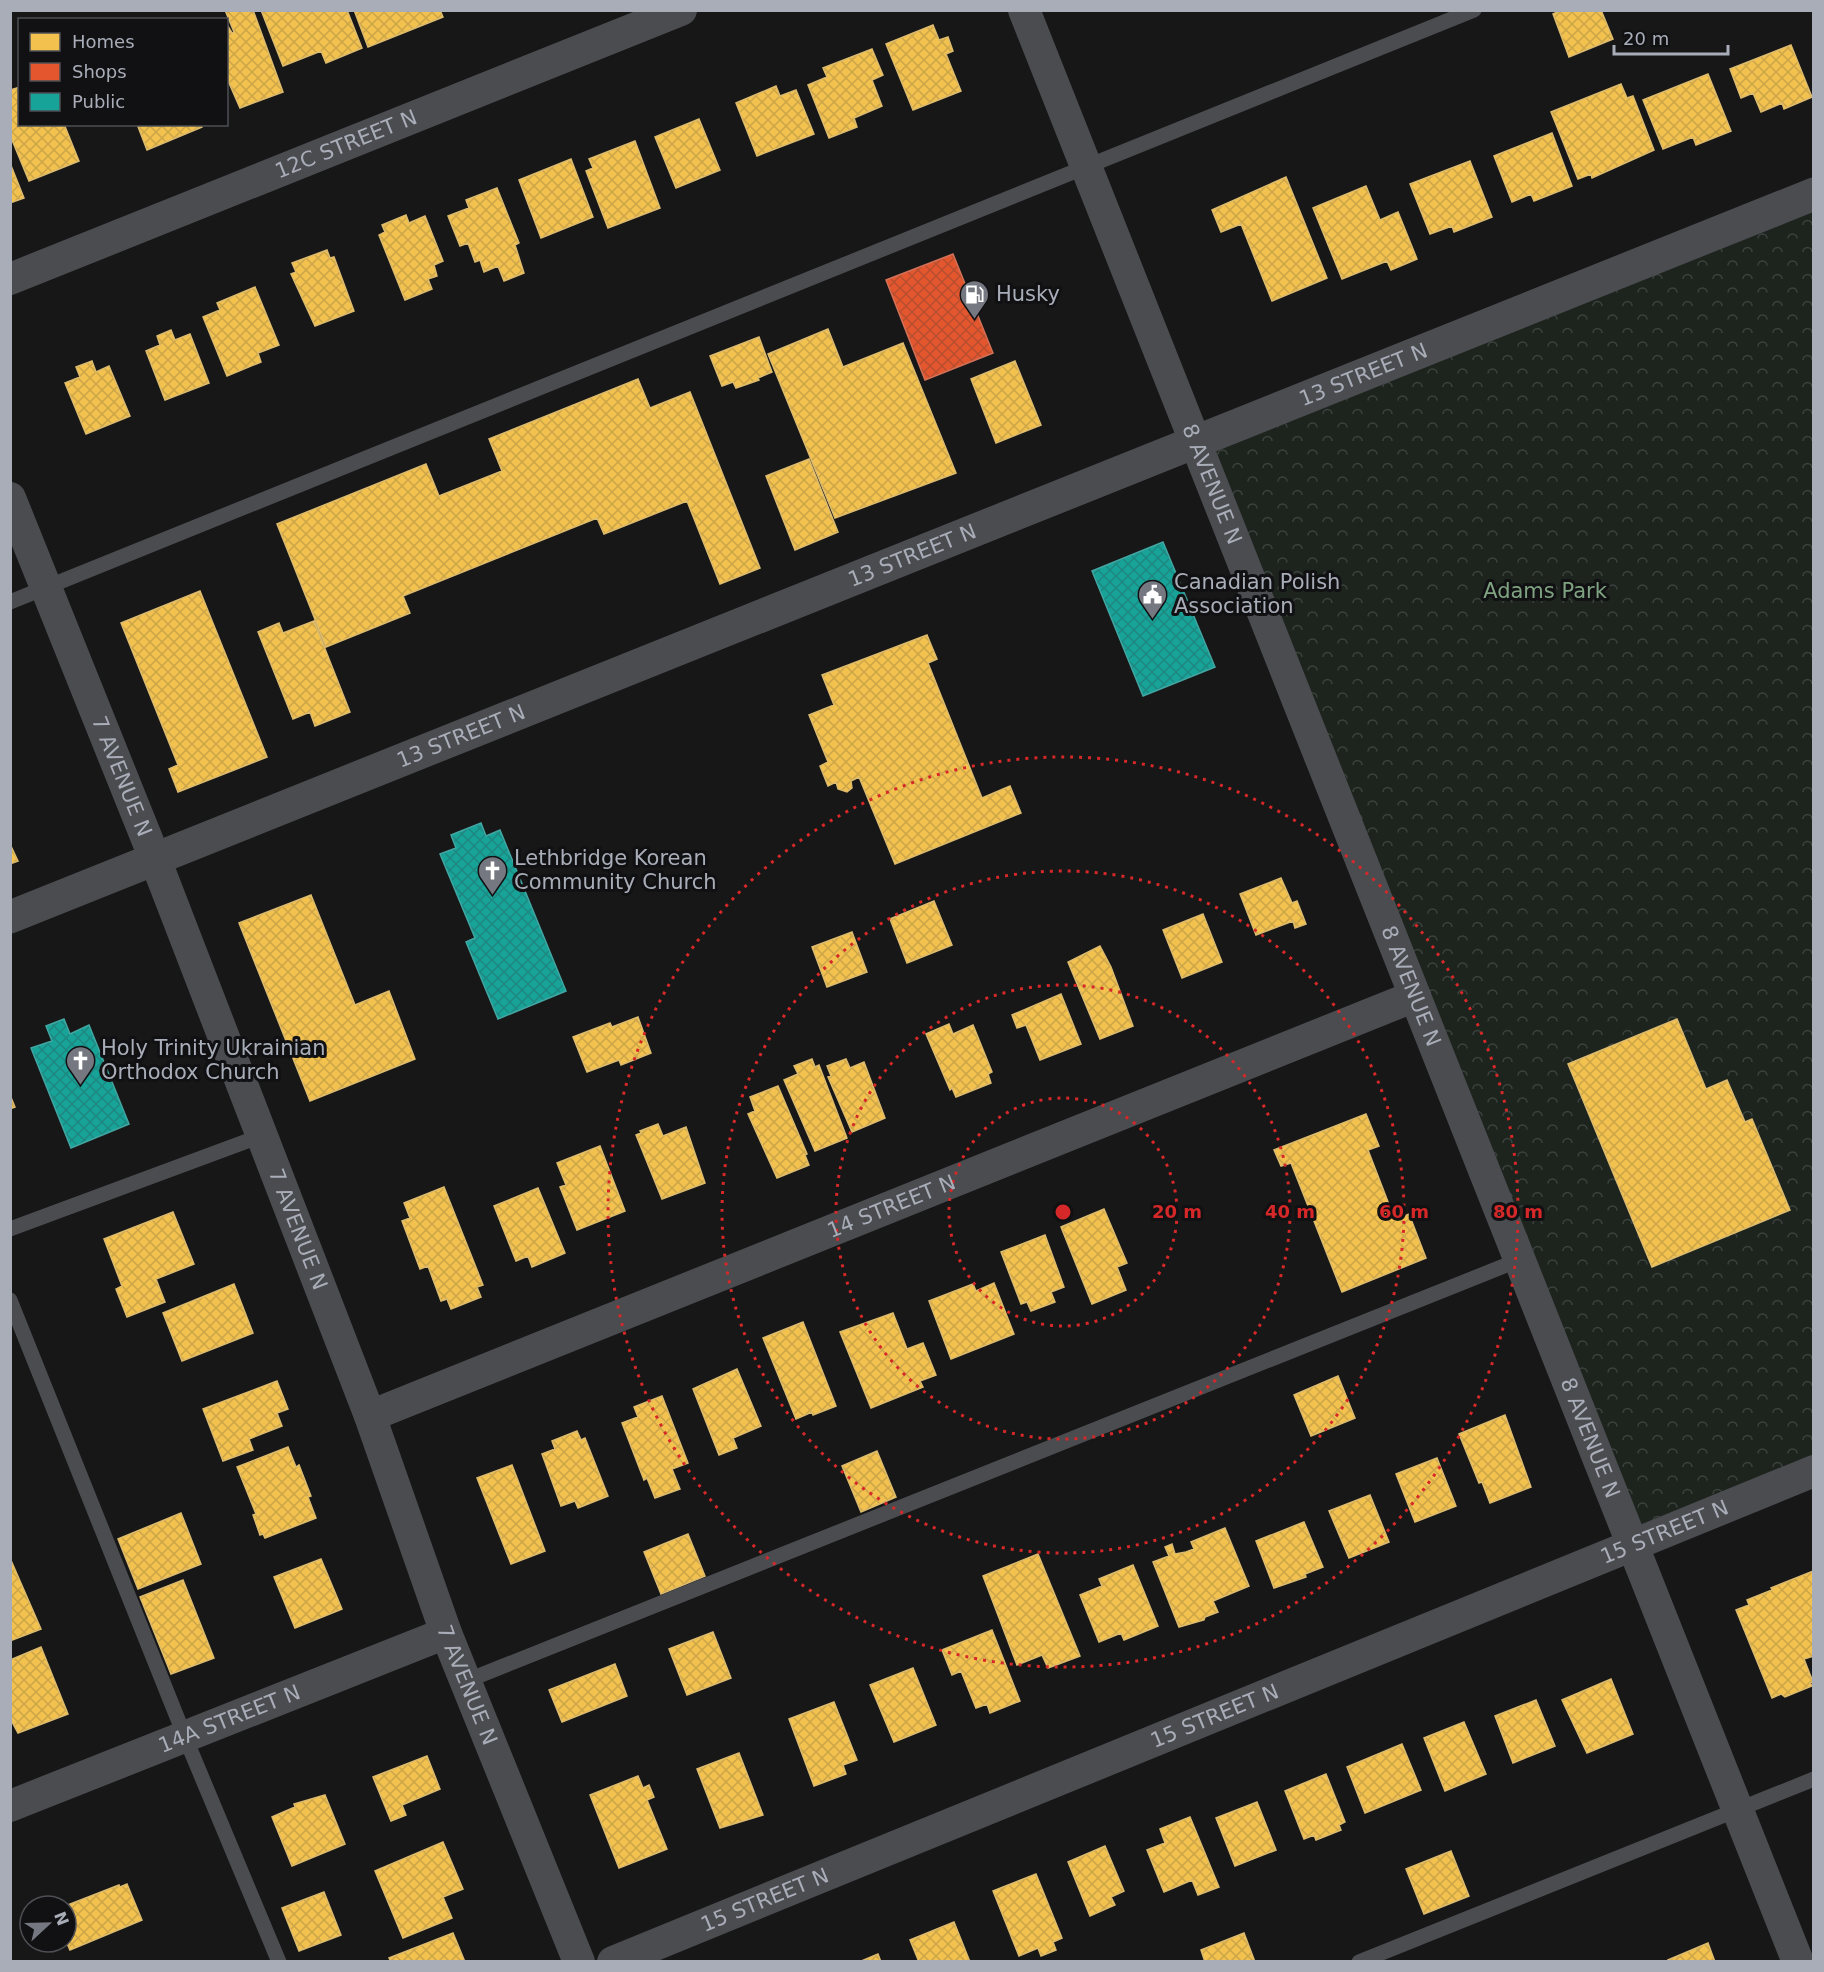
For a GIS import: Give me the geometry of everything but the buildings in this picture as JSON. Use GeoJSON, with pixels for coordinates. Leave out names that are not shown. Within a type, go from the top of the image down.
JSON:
{"type":"FeatureCollection","features":[{"type":"Feature","properties":{"kind":"street","name":"12C STREET N"},"geometry":{"type":"LineString","coordinates":[[10,279],[681,10]]}},
{"type":"Feature","properties":{"kind":"street","name":"8 AVENUE N"},"geometry":{"type":"LineString","coordinates":[[1024,10],[1798,1962]]}},
{"type":"Feature","properties":{"kind":"street","name":"13 STREET N"},"geometry":{"type":"LineString","coordinates":[[10,917],[1814,194]]}},
{"type":"Feature","properties":{"kind":"street","name":"7 AVENUE N"},"geometry":{"type":"LineString","coordinates":[[10,498],[154,859],[370,1416],[446,1633],[579,1962]]}},
{"type":"Feature","properties":{"kind":"street","name":"14 STREET N"},"geometry":{"type":"LineString","coordinates":[[370,1416],[1415,996]]}},
{"type":"Feature","properties":{"kind":"street","name":"15 STREET N"},"geometry":{"type":"LineString","coordinates":[[613,1962],[1814,1471]]}},
{"type":"Feature","properties":{"kind":"street","name":"14A STREET N"},"geometry":{"type":"LineString","coordinates":[[10,1806],[446,1633]]}},
{"type":"Feature","properties":{"kind":"lane"},"geometry":{"type":"LineString","coordinates":[[10,602],[1474,10]]}},
{"type":"Feature","properties":{"kind":"lane"},"geometry":{"type":"LineString","coordinates":[[10,1229],[261,1136]]}},
{"type":"Feature","properties":{"kind":"lane"},"geometry":{"type":"LineString","coordinates":[[466,1681],[1520,1260]]}},
{"type":"Feature","properties":{"kind":"lane"},"geometry":{"type":"LineString","coordinates":[[10,1300],[184,1737],[279,1962]]}},
{"type":"Feature","properties":{"kind":"lane"},"geometry":{"type":"LineString","coordinates":[[1359,1962],[1814,1779]]}},
{"type":"Feature","properties":{"kind":"green space","name":"Adams Park"},"geometry":{"type":"Polygon","coordinates":[[[1813,193],[1813,1471],[1633,1544],[1195,442],[1813,193]]]}},
{"type":"Feature","properties":{"kind":"place","name":"Husky"},"geometry":{"type":"Point","coordinates":[975,320]}},
{"type":"Feature","properties":{"kind":"place","name":"Canadian Polish Association"},"geometry":{"type":"Point","coordinates":[1153,620]}},
{"type":"Feature","properties":{"kind":"place","name":"Lethbridge Korean Community Church"},"geometry":{"type":"Point","coordinates":[493,896]}},
{"type":"Feature","properties":{"kind":"place","name":"Holy Trinity Ukrainian Orthodox Church"},"geometry":{"type":"Point","coordinates":[80,1086]}}]}
